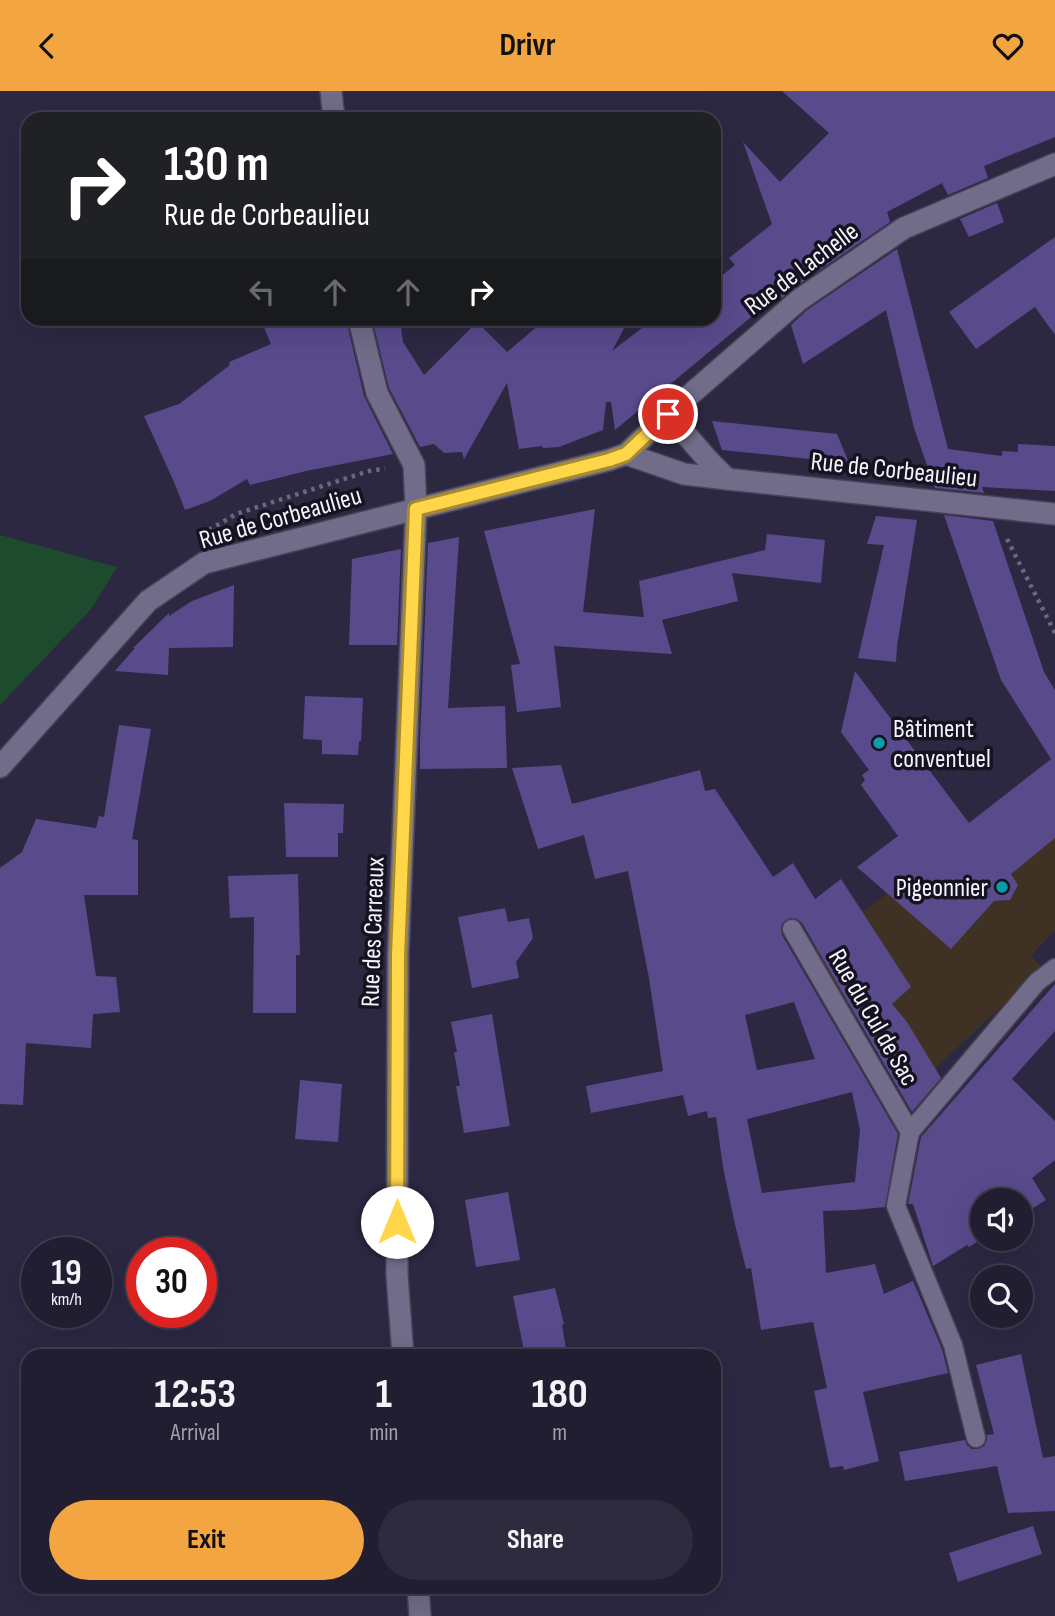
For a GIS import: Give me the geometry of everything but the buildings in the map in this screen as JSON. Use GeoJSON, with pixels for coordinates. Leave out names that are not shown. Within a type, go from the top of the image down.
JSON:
{"type":"FeatureCollection","features":[{"type":"Feature","properties":{"kind":"street"},"geometry":{"type":"LineString","coordinates":[[331,91],[333,112]]}},
{"type":"Feature","properties":{"kind":"street","name":"Rue de Lachelle"},"geometry":{"type":"LineString","coordinates":[[618,457],[799,300],[904,228],[1055,164]]}},
{"type":"Feature","properties":{"kind":"street","name":"Rue des Carreaux"},"geometry":{"type":"LineString","coordinates":[[361,326],[377,393],[414,465],[416,509],[398,956],[397,1275],[402,1349]]}},
{"type":"Feature","properties":{"kind":"street"},"geometry":{"type":"LineString","coordinates":[[668,414],[727,479]]}},
{"type":"Feature","properties":{"kind":"street","name":"Rue de Corbeaulieu"},"geometry":{"type":"LineString","coordinates":[[0,767],[148,601],[204,563],[618,457],[684,474],[1055,515]]}},
{"type":"Feature","properties":{"kind":"street"},"geometry":{"type":"LineString","coordinates":[[418,1594],[420,1616]]}},
{"type":"Feature","properties":{"kind":"lane","name":"Rue du Cul de Sac"},"geometry":{"type":"LineString","coordinates":[[792,929],[910,1132]]}},
{"type":"Feature","properties":{"kind":"lane","name":"Rue du Cul de Sac"},"geometry":{"type":"LineString","coordinates":[[976,1438],[953,1345],[896,1206],[910,1132],[1037,982],[1055,968]]}},
{"type":"Feature","properties":{"kind":"path"},"geometry":{"type":"LineString","coordinates":[[1011,544],[1055,633]]}},
{"type":"Feature","properties":{"kind":"shaded area"},"geometry":{"type":"Polygon","coordinates":[[[1055,774],[1055,931],[1031,955],[1042,968],[936,1068],[942,1079],[914,1109],[813,949],[946,849],[1055,774]]]}},
{"type":"Feature","properties":{"kind":"green space"},"geometry":{"type":"Polygon","coordinates":[[[0,535],[117,567],[92,608],[0,705],[0,535]]]}},
{"type":"Feature","properties":{"kind":"place","name":"Bâtiment conventuel"},"geometry":{"type":"Point","coordinates":[879,743]}},
{"type":"Feature","properties":{"kind":"place","name":"Pigeonnier"},"geometry":{"type":"Point","coordinates":[1002,887]}},
{"type":"Feature","properties":{"kind":"route"},"geometry":{"type":"LineString","coordinates":[[397,1222],[398,956],[416,509],[626,454],[668,414]]}}]}
